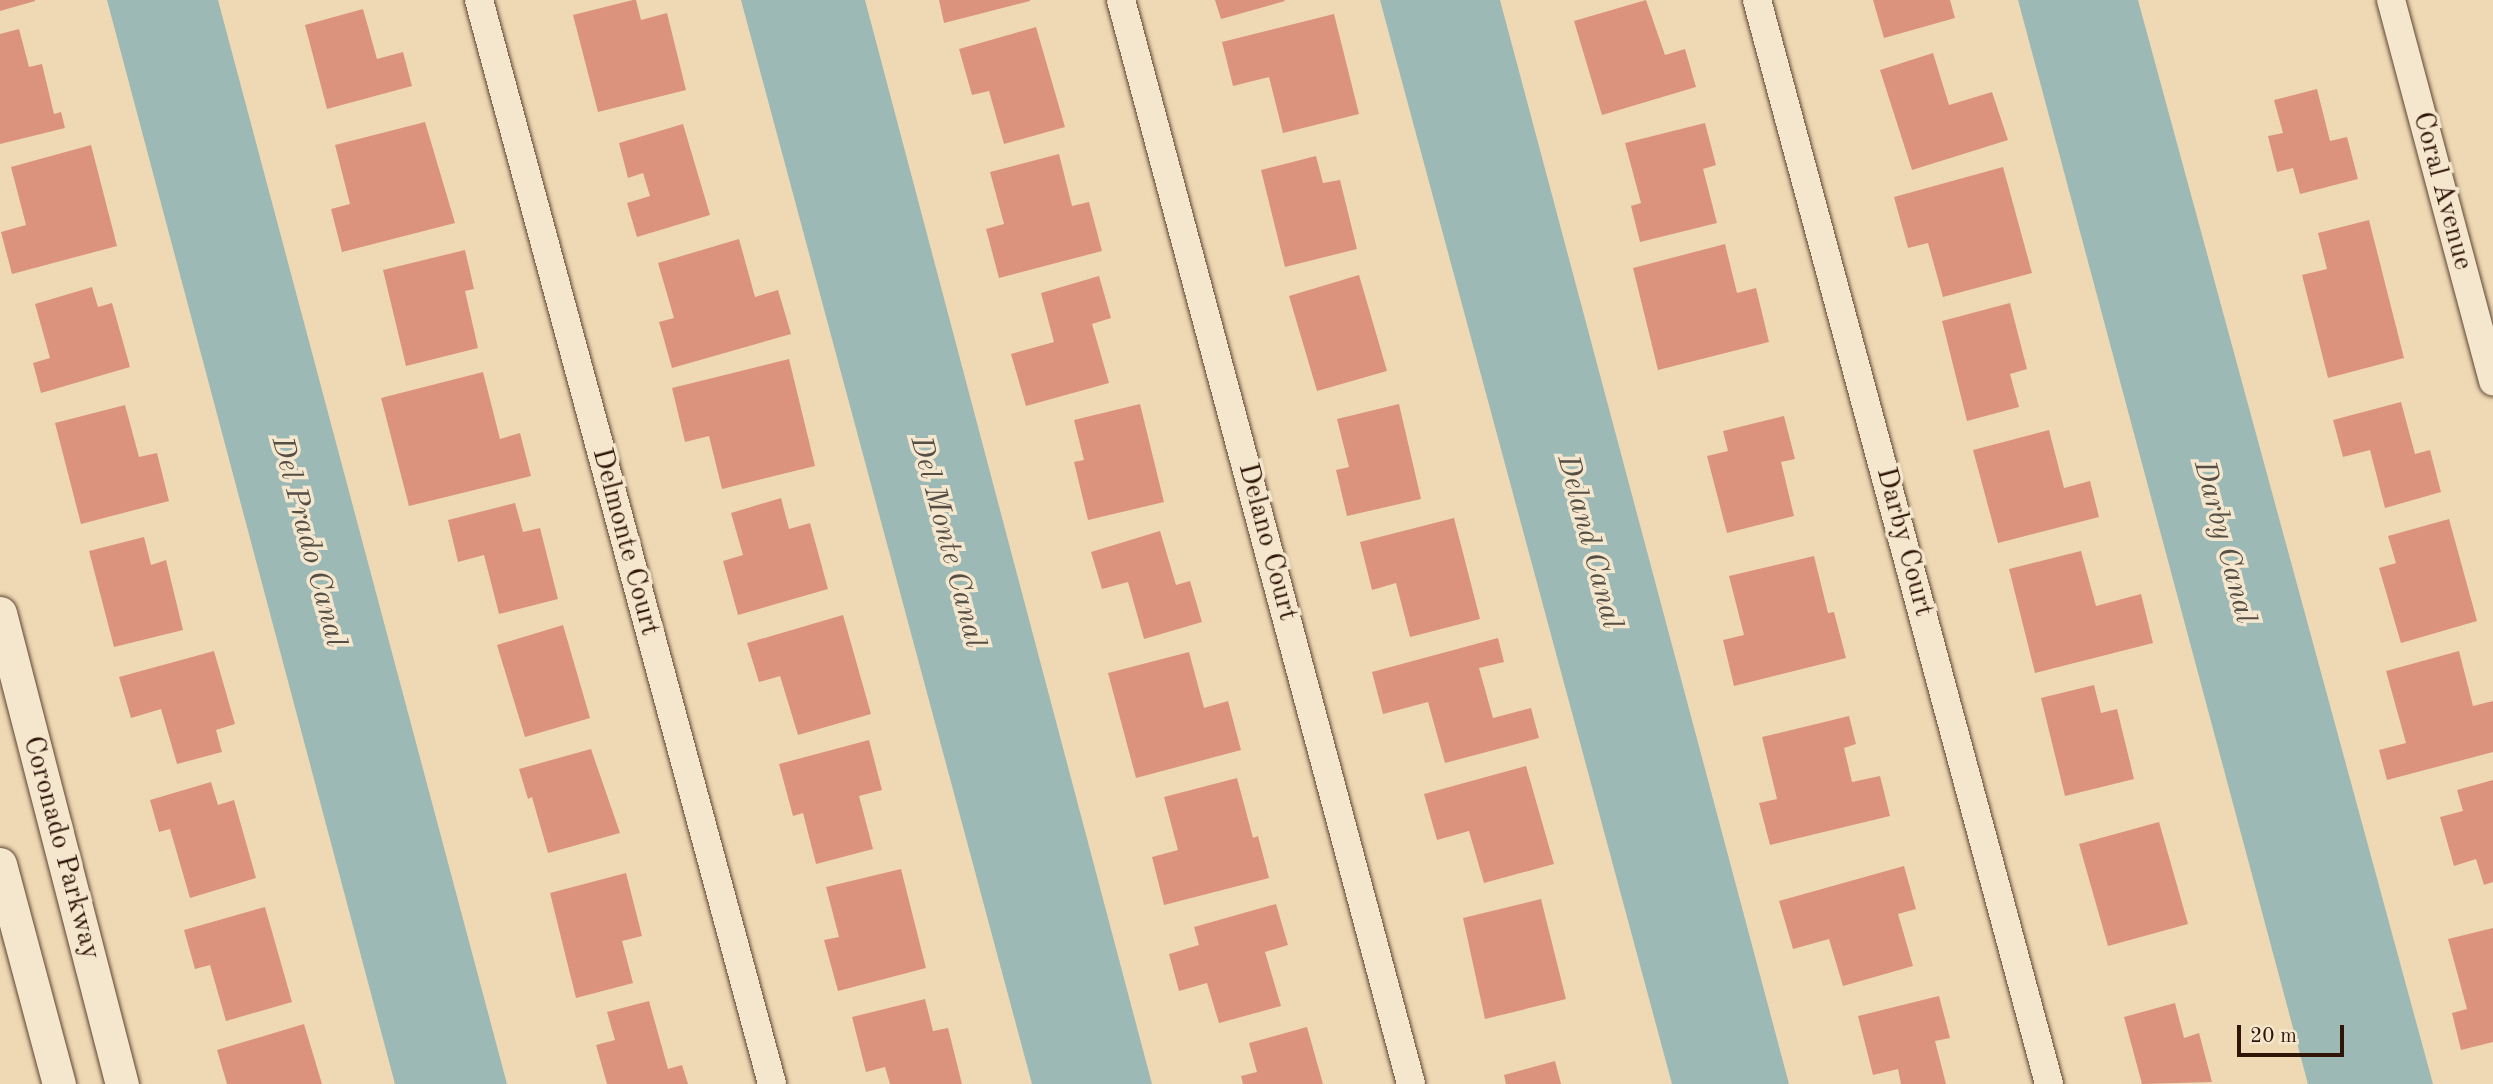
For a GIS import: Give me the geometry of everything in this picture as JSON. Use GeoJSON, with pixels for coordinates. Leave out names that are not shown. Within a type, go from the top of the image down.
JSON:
{"type":"FeatureCollection","features":[{"type":"Feature","properties":{"kind":"street","name":"Delmonte Court"},"geometry":{"type":"LineString","coordinates":[[479,0],[772,1084]]}},
{"type":"Feature","properties":{"kind":"street","name":"Delano Court"},"geometry":{"type":"LineString","coordinates":[[1121,0],[1410,1084]]}},
{"type":"Feature","properties":{"kind":"street","name":"Darby Court"},"geometry":{"type":"LineString","coordinates":[[1756,0],[2049,1084]]}},
{"type":"Feature","properties":{"kind":"street","name":"Coral Avenue"},"geometry":{"type":"LineString","coordinates":[[2391,0],[2493,382]]}},
{"type":"Feature","properties":{"kind":"street","name":"Coronado Parkway"},"geometry":{"type":"LineString","coordinates":[[0,613],[122,1084]]}},
{"type":"Feature","properties":{"kind":"street"},"geometry":{"type":"LineString","coordinates":[[0,864],[59,1084]]}},
{"type":"Feature","properties":{"kind":"water","name":"Del Prado Canal"},"geometry":{"type":"Polygon","coordinates":[[[107,0],[218,0],[507,1084],[395,1084],[107,0]]]}},
{"type":"Feature","properties":{"kind":"water","name":"Del Monte Canal"},"geometry":{"type":"Polygon","coordinates":[[[741,0],[865,0],[1152,1084],[1032,1084],[741,0]]]}},
{"type":"Feature","properties":{"kind":"water","name":"Deland Canal"},"geometry":{"type":"Polygon","coordinates":[[[1380,0],[1500,0],[1789,1084],[1672,1084],[1380,0]]]}},
{"type":"Feature","properties":{"kind":"water","name":"Darby Canal"},"geometry":{"type":"Polygon","coordinates":[[[2018,0],[2138,0],[2433,1084],[2308,1084],[2018,0]]]}},
{"type":"Feature","properties":{"kind":"building"},"geometry":{"type":"Polygon","coordinates":[[[0,0],[35,0],[35,1],[0,11],[0,0]]]}},
{"type":"Feature","properties":{"kind":"building"},"geometry":{"type":"Polygon","coordinates":[[[636,0],[641,20],[667,13],[686,90],[598,112],[573,15],[636,0]]]}},
{"type":"Feature","properties":{"kind":"building"},"geometry":{"type":"Polygon","coordinates":[[[939,0],[1030,0],[1030,1],[944,23],[939,0]]]}},
{"type":"Feature","properties":{"kind":"building"},"geometry":{"type":"Polygon","coordinates":[[[1215,0],[1284,0],[1285,1],[1221,19],[1215,0]]]}},
{"type":"Feature","properties":{"kind":"building"},"geometry":{"type":"Polygon","coordinates":[[[1646,0],[1665,55],[1685,49],[1696,87],[1602,115],[1574,21],[1646,0]]]}},
{"type":"Feature","properties":{"kind":"building"},"geometry":{"type":"Polygon","coordinates":[[[1873,0],[1950,0],[1955,18],[1884,38],[1873,0]]]}},
{"type":"Feature","properties":{"kind":"building"},"geometry":{"type":"Polygon","coordinates":[[[363,9],[377,59],[403,52],[412,86],[327,109],[305,25],[363,9]]]}},
{"type":"Feature","properties":{"kind":"building"},"geometry":{"type":"Polygon","coordinates":[[[1334,14],[1359,114],[1283,133],[1269,77],[1233,86],[1222,42],[1334,14]]]}},
{"type":"Feature","properties":{"kind":"building"},"geometry":{"type":"Polygon","coordinates":[[[1036,27],[1065,127],[1004,144],[989,91],[972,95],[959,49],[1036,27]]]}},
{"type":"Feature","properties":{"kind":"building"},"geometry":{"type":"Polygon","coordinates":[[[19,29],[29,67],[42,64],[54,114],[61,112],[65,128],[0,144],[0,34],[19,29]]]}},
{"type":"Feature","properties":{"kind":"building"},"geometry":{"type":"Polygon","coordinates":[[[1933,53],[1949,105],[1992,92],[2008,140],[1912,170],[1880,70],[1933,53]]]}},
{"type":"Feature","properties":{"kind":"building"},"geometry":{"type":"Polygon","coordinates":[[[2317,89],[2330,141],[2347,137],[2358,179],[2300,194],[2293,168],[2277,172],[2268,136],[2283,133],[2274,100],[2317,89]]]}},
{"type":"Feature","properties":{"kind":"building"},"geometry":{"type":"Polygon","coordinates":[[[425,122],[455,223],[342,252],[331,209],[350,204],[335,145],[425,122]]]}},
{"type":"Feature","properties":{"kind":"building"},"geometry":{"type":"Polygon","coordinates":[[[1705,123],[1716,165],[1703,169],[1717,223],[1640,242],[1631,206],[1641,203],[1625,143],[1705,123]]]}},
{"type":"Feature","properties":{"kind":"building"},"geometry":{"type":"Polygon","coordinates":[[[683,124],[710,215],[637,237],[627,203],[650,196],[643,173],[628,178],[619,143],[683,124]]]}},
{"type":"Feature","properties":{"kind":"building"},"geometry":{"type":"Polygon","coordinates":[[[91,145],[117,246],[12,274],[1,232],[26,225],[11,167],[91,145]]]}},
{"type":"Feature","properties":{"kind":"building"},"geometry":{"type":"Polygon","coordinates":[[[1059,154],[1072,206],[1089,202],[1102,251],[999,278],[986,229],[1004,224],[990,172],[1059,154]]]}},
{"type":"Feature","properties":{"kind":"building"},"geometry":{"type":"Polygon","coordinates":[[[1316,156],[1323,183],[1340,180],[1357,249],[1285,267],[1261,170],[1316,156]]]}},
{"type":"Feature","properties":{"kind":"building"},"geometry":{"type":"Polygon","coordinates":[[[2003,167],[2032,273],[1943,297],[1928,243],[1908,248],[1894,197],[2003,167]]]}},
{"type":"Feature","properties":{"kind":"building"},"geometry":{"type":"Polygon","coordinates":[[[2369,220],[2404,358],[2328,378],[2302,275],[2327,269],[2318,233],[2369,220]]]}},
{"type":"Feature","properties":{"kind":"building"},"geometry":{"type":"Polygon","coordinates":[[[739,239],[755,297],[778,290],[791,334],[672,368],[659,322],[674,318],[658,263],[739,239]]]}},
{"type":"Feature","properties":{"kind":"building"},"geometry":{"type":"Polygon","coordinates":[[[1725,244],[1737,293],[1756,288],[1769,342],[1658,370],[1633,268],[1725,244]]]}},
{"type":"Feature","properties":{"kind":"building"},"geometry":{"type":"Polygon","coordinates":[[[465,250],[474,289],[465,291],[478,348],[406,366],[383,270],[465,250]]]}},
{"type":"Feature","properties":{"kind":"building"},"geometry":{"type":"Polygon","coordinates":[[[1359,275],[1387,371],[1317,391],[1289,296],[1359,275]]]}},
{"type":"Feature","properties":{"kind":"building"},"geometry":{"type":"Polygon","coordinates":[[[1099,276],[1111,318],[1092,324],[1109,383],[1026,406],[1011,354],[1054,342],[1041,293],[1099,276]]]}},
{"type":"Feature","properties":{"kind":"building"},"geometry":{"type":"Polygon","coordinates":[[[92,287],[98,307],[112,303],[130,367],[41,393],[33,363],[50,358],[35,304],[92,287]]]}},
{"type":"Feature","properties":{"kind":"building"},"geometry":{"type":"Polygon","coordinates":[[[2010,303],[2027,369],[2010,374],[2019,407],[1967,421],[1942,321],[2010,303]]]}},
{"type":"Feature","properties":{"kind":"building"},"geometry":{"type":"Polygon","coordinates":[[[789,359],[815,466],[722,489],[709,436],[685,442],[672,388],[789,359]]]}},
{"type":"Feature","properties":{"kind":"building"},"geometry":{"type":"Polygon","coordinates":[[[483,372],[500,439],[520,433],[531,476],[409,506],[381,398],[483,372]]]}},
{"type":"Feature","properties":{"kind":"building"},"geometry":{"type":"Polygon","coordinates":[[[2401,402],[2415,454],[2430,450],[2441,492],[2385,508],[2370,450],[2343,457],[2333,420],[2401,402]]]}},
{"type":"Feature","properties":{"kind":"building"},"geometry":{"type":"Polygon","coordinates":[[[1140,404],[1164,502],[1088,520],[1074,462],[1084,460],[1074,420],[1140,404]]]}},
{"type":"Feature","properties":{"kind":"building"},"geometry":{"type":"Polygon","coordinates":[[[1399,404],[1421,499],[1347,516],[1336,470],[1349,467],[1337,419],[1399,404]]]}},
{"type":"Feature","properties":{"kind":"building"},"geometry":{"type":"Polygon","coordinates":[[[125,405],[139,457],[157,453],[169,501],[81,524],[55,423],[125,405]]]}},
{"type":"Feature","properties":{"kind":"building"},"geometry":{"type":"Polygon","coordinates":[[[1784,416],[1795,459],[1781,462],[1794,516],[1727,533],[1707,456],[1728,451],[1723,431],[1784,416]]]}},
{"type":"Feature","properties":{"kind":"building"},"geometry":{"type":"Polygon","coordinates":[[[2049,430],[2064,488],[2090,481],[2099,517],[1998,543],[1973,450],[2049,430]]]}},
{"type":"Feature","properties":{"kind":"building"},"geometry":{"type":"Polygon","coordinates":[[[781,498],[789,529],[810,523],[828,589],[738,615],[723,561],[743,555],[731,513],[781,498]]]}},
{"type":"Feature","properties":{"kind":"building"},"geometry":{"type":"Polygon","coordinates":[[[515,503],[523,532],[540,528],[558,599],[499,614],[484,555],[458,562],[448,520],[515,503]]]}},
{"type":"Feature","properties":{"kind":"building"},"geometry":{"type":"Polygon","coordinates":[[[1454,518],[1480,619],[1410,637],[1396,583],[1372,590],[1360,542],[1454,518]]]}},
{"type":"Feature","properties":{"kind":"building"},"geometry":{"type":"Polygon","coordinates":[[[2449,519],[2477,621],[2401,643],[2379,568],[2396,563],[2388,536],[2449,519]]]}},
{"type":"Feature","properties":{"kind":"building"},"geometry":{"type":"Polygon","coordinates":[[[1160,531],[1176,585],[1190,581],[1202,622],[1144,639],[1128,582],[1102,589],[1091,552],[1160,531]]]}},
{"type":"Feature","properties":{"kind":"building"},"geometry":{"type":"Polygon","coordinates":[[[144,537],[151,565],[166,560],[183,630],[114,647],[89,551],[144,537]]]}},
{"type":"Feature","properties":{"kind":"building"},"geometry":{"type":"Polygon","coordinates":[[[2081,551],[2096,606],[2141,594],[2153,643],[2035,673],[2009,569],[2081,551]]]}},
{"type":"Feature","properties":{"kind":"building"},"geometry":{"type":"Polygon","coordinates":[[[1814,556],[1828,613],[1834,612],[1846,658],[1734,686],[1723,640],[1744,635],[1729,576],[1814,556]]]}},
{"type":"Feature","properties":{"kind":"building"},"geometry":{"type":"Polygon","coordinates":[[[843,615],[871,714],[798,735],[780,676],[759,682],[747,643],[843,615]]]}},
{"type":"Feature","properties":{"kind":"building"},"geometry":{"type":"Polygon","coordinates":[[[563,625],[590,718],[525,737],[497,645],[563,625]]]}},
{"type":"Feature","properties":{"kind":"building"},"geometry":{"type":"Polygon","coordinates":[[[1498,638],[1504,662],[1479,668],[1493,718],[1531,708],[1539,738],[1445,763],[1428,702],[1383,714],[1372,672],[1498,638]]]}},
{"type":"Feature","properties":{"kind":"building"},"geometry":{"type":"Polygon","coordinates":[[[214,651],[235,724],[216,730],[222,752],[177,764],[161,709],[131,718],[119,677],[214,651]]]}},
{"type":"Feature","properties":{"kind":"building"},"geometry":{"type":"Polygon","coordinates":[[[2459,651],[2473,706],[2493,701],[2493,752],[2387,780],[2379,750],[2406,743],[2386,671],[2459,651]]]}},
{"type":"Feature","properties":{"kind":"building"},"geometry":{"type":"Polygon","coordinates":[[[1189,652],[1204,708],[1228,701],[1241,750],[1136,778],[1108,673],[1189,652]]]}},
{"type":"Feature","properties":{"kind":"building"},"geometry":{"type":"Polygon","coordinates":[[[2094,685],[2101,713],[2117,709],[2134,779],[2065,796],[2041,698],[2094,685]]]}},
{"type":"Feature","properties":{"kind":"building"},"geometry":{"type":"Polygon","coordinates":[[[1849,716],[1856,744],[1844,748],[1852,782],[1880,776],[1890,816],[1770,845],[1759,803],[1777,799],[1762,737],[1849,716]]]}},
{"type":"Feature","properties":{"kind":"building"},"geometry":{"type":"Polygon","coordinates":[[[869,740],[882,790],[859,796],[873,849],[816,864],[803,813],[793,816],[779,764],[869,740]]]}},
{"type":"Feature","properties":{"kind":"building"},"geometry":{"type":"Polygon","coordinates":[[[591,749],[620,833],[548,853],[532,797],[528,799],[519,769],[591,749]]]}},
{"type":"Feature","properties":{"kind":"building"},"geometry":{"type":"Polygon","coordinates":[[[1526,766],[1554,864],[1484,883],[1469,831],[1437,840],[1424,794],[1526,766]]]}},
{"type":"Feature","properties":{"kind":"building"},"geometry":{"type":"Polygon","coordinates":[[[1237,778],[1253,838],[1258,836],[1269,878],[1164,905],[1152,857],[1178,850],[1164,797],[1237,778]]]}},
{"type":"Feature","properties":{"kind":"building"},"geometry":{"type":"Polygon","coordinates":[[[2493,780],[2493,882],[2484,885],[2476,859],[2454,866],[2440,817],[2463,811],[2457,790],[2493,780]]]}},
{"type":"Feature","properties":{"kind":"building"},"geometry":{"type":"Polygon","coordinates":[[[211,782],[218,805],[234,800],[256,878],[190,898],[170,829],[159,832],[150,800],[211,782]]]}},
{"type":"Feature","properties":{"kind":"building"},"geometry":{"type":"Polygon","coordinates":[[[2159,822],[2188,924],[2108,946],[2079,844],[2159,822]]]}},
{"type":"Feature","properties":{"kind":"building"},"geometry":{"type":"Polygon","coordinates":[[[1904,866],[1916,909],[1898,914],[1913,966],[1843,986],[1829,939],[1793,949],[1779,901],[1904,866]]]}},
{"type":"Feature","properties":{"kind":"building"},"geometry":{"type":"Polygon","coordinates":[[[901,869],[926,968],[838,991],[824,940],[839,937],[826,887],[901,869]]]}},
{"type":"Feature","properties":{"kind":"building"},"geometry":{"type":"Polygon","coordinates":[[[626,873],[642,936],[622,941],[633,983],[576,998],[550,893],[626,873]]]}},
{"type":"Feature","properties":{"kind":"building"},"geometry":{"type":"Polygon","coordinates":[[[1541,899],[1566,999],[1485,1019],[1463,918],[1541,899]]]}},
{"type":"Feature","properties":{"kind":"building"},"geometry":{"type":"Polygon","coordinates":[[[1276,904],[1288,945],[1265,952],[1281,1006],[1219,1023],[1207,983],[1179,991],[1169,954],[1199,945],[1194,927],[1276,904]]]}},
{"type":"Feature","properties":{"kind":"building"},"geometry":{"type":"Polygon","coordinates":[[[265,907],[292,1002],[226,1021],[210,965],[195,969],[184,930],[265,907]]]}},
{"type":"Feature","properties":{"kind":"building"},"geometry":{"type":"Polygon","coordinates":[[[2493,928],[2493,1042],[2461,1050],[2452,1013],[2467,1009],[2448,939],[2493,928]]]}},
{"type":"Feature","properties":{"kind":"building"},"geometry":{"type":"Polygon","coordinates":[[[1939,996],[1950,1038],[1935,1041],[1946,1084],[1901,1084],[1898,1069],[1873,1075],[1858,1016],[1939,996]]]}},
{"type":"Feature","properties":{"kind":"building"},"geometry":{"type":"Polygon","coordinates":[[[925,999],[933,1031],[948,1028],[962,1084],[890,1084],[885,1067],[866,1072],[852,1017],[925,999]]]}},
{"type":"Feature","properties":{"kind":"building"},"geometry":{"type":"Polygon","coordinates":[[[649,1001],[668,1069],[682,1065],[688,1084],[607,1084],[596,1045],[615,1040],[607,1012],[649,1001]]]}},
{"type":"Feature","properties":{"kind":"building"},"geometry":{"type":"Polygon","coordinates":[[[2175,1003],[2184,1038],[2199,1033],[2212,1082],[2142,1084],[2124,1017],[2175,1003]]]}},
{"type":"Feature","properties":{"kind":"building"},"geometry":{"type":"Polygon","coordinates":[[[304,1024],[322,1084],[227,1084],[217,1050],[304,1024]]]}},
{"type":"Feature","properties":{"kind":"building"},"geometry":{"type":"Polygon","coordinates":[[[1307,1027],[1323,1084],[1243,1084],[1241,1076],[1257,1072],[1249,1043],[1307,1027]]]}},
{"type":"Feature","properties":{"kind":"building"},"geometry":{"type":"Polygon","coordinates":[[[1555,1061],[1561,1084],[1506,1084],[1504,1075],[1555,1061]]]}}]}
